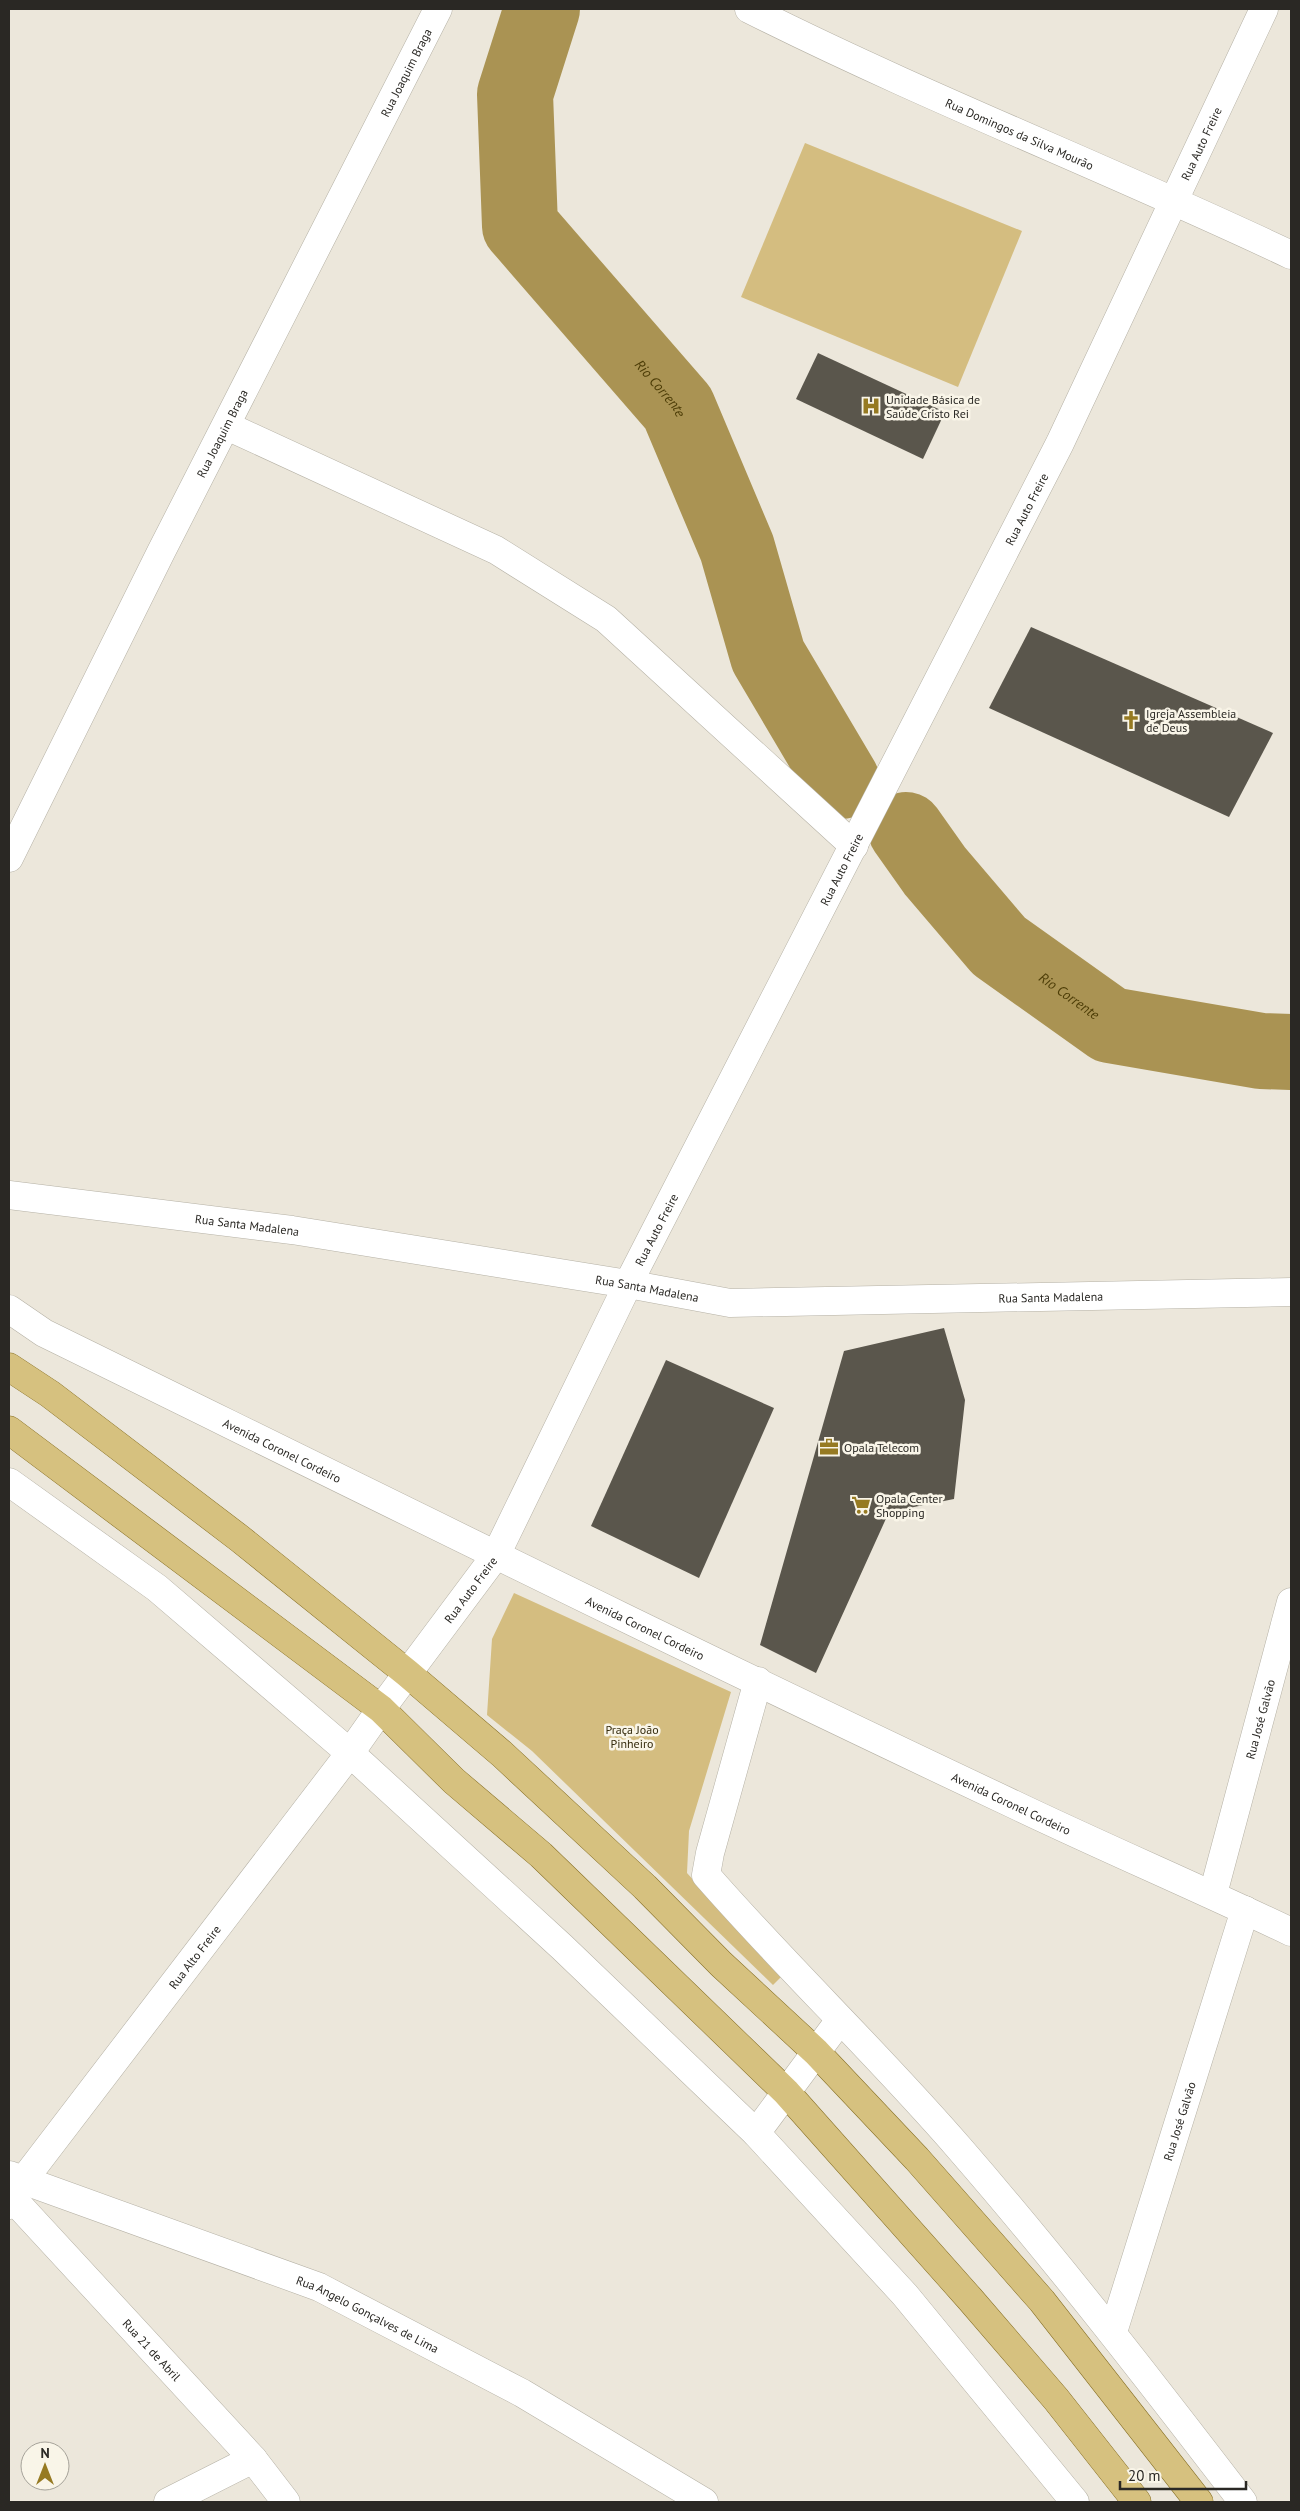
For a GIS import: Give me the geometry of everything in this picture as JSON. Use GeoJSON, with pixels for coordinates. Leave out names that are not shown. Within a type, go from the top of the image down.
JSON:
{"type":"FeatureCollection","features":[{"type":"Feature","properties":{"kind":"main road"},"geometry":{"type":"LineString","coordinates":[[9,1367],[50,1394],[239,1538],[407,1672],[502,1754],[645,1887],[721,1964],[816,2052],[917,2160],[1042,2301],[1199,2502]]}},
{"type":"Feature","properties":{"kind":"main road"},"geometry":{"type":"LineString","coordinates":[[9,1430],[380,1709],[454,1781],[541,1855],[786,2092],[1056,2399],[1137,2502]]}},
{"type":"Feature","properties":{"kind":"street","name":"Rua Joaquim Braga"},"geometry":{"type":"LineString","coordinates":[[9,858],[161,552],[227,426],[438,9]]}},
{"type":"Feature","properties":{"kind":"street","name":"Rua Domingos da Silva Mourão"},"geometry":{"type":"LineString","coordinates":[[749,9],[814,42],[1175,200],[1291,255]]}},
{"type":"Feature","properties":{"kind":"street","name":"Rua Auto Freire"},"geometry":{"type":"LineString","coordinates":[[380,1709],[496,1555],[628,1284],[1060,443],[1264,9]]}},
{"type":"Feature","properties":{"kind":"street"},"geometry":{"type":"LineString","coordinates":[[227,426],[496,550],[606,619],[854,846]]}},
{"type":"Feature","properties":{"kind":"street","name":"Rua Santa Madalena"},"geometry":{"type":"LineString","coordinates":[[9,1195],[292,1230],[628,1284],[730,1303],[1291,1292]]}},
{"type":"Feature","properties":{"kind":"street","name":"Avenida Coronel Cordeiro"},"geometry":{"type":"LineString","coordinates":[[9,1309],[44,1332],[496,1555],[1015,1806],[1213,1894],[1291,1932]]}},
{"type":"Feature","properties":{"kind":"street"},"geometry":{"type":"LineString","coordinates":[[9,1482],[157,1588],[350,1753],[562,1948],[756,2133],[905,2295],[1062,2497]]}},
{"type":"Feature","properties":{"kind":"street","name":"Rua José Galvão"},"geometry":{"type":"LineString","coordinates":[[1213,1894],[1291,1602]]}},
{"type":"Feature","properties":{"kind":"street"},"geometry":{"type":"LineString","coordinates":[[758,1681],[706,1875],[765,1943],[960,2148],[1113,2332],[1243,2502]]}},
{"type":"Feature","properties":{"kind":"street","name":"Rua Alto Freire"},"geometry":{"type":"LineString","coordinates":[[13,2190],[350,1753],[380,1709]]}},
{"type":"Feature","properties":{"kind":"street","name":"Rua José Galvão"},"geometry":{"type":"LineString","coordinates":[[1113,2332],[1245,1910]]}},
{"type":"Feature","properties":{"kind":"street"},"geometry":{"type":"LineString","coordinates":[[756,2133],[840,2020]]}},
{"type":"Feature","properties":{"kind":"street","name":"Rua 21 de Abril"},"geometry":{"type":"LineString","coordinates":[[13,2190],[254,2459],[286,2502]]}},
{"type":"Feature","properties":{"kind":"street","name":"Rua Angelo Gonçalves de Lima"},"geometry":{"type":"LineString","coordinates":[[13,2190],[320,2288],[522,2393],[704,2502]]}},
{"type":"Feature","properties":{"kind":"street"},"geometry":{"type":"LineString","coordinates":[[168,2502],[254,2459]]}},
{"type":"Feature","properties":{"kind":"green space"},"geometry":{"type":"Polygon","coordinates":[[[805,143],[1022,231],[958,387],[741,297],[805,143]]]}},
{"type":"Feature","properties":{"kind":"green space","name":"Praça João Pinheiro"},"geometry":{"type":"Polygon","coordinates":[[[514,1593],[731,1692],[689,1831],[687,1873],[781,1977],[773,1985],[532,1751],[487,1715],[492,1639],[514,1593]]]}},
{"type":"Feature","properties":{"kind":"building","name":"Unidade Básica de Saúde Cristo Rei"},"geometry":{"type":"Polygon","coordinates":[[[818,353],[945,412],[923,459],[796,399],[818,353]]]}},
{"type":"Feature","properties":{"kind":"building","name":"Igreja Assembleia de Deus"},"geometry":{"type":"Polygon","coordinates":[[[1031,627],[1273,733],[1229,817],[989,708],[1031,627]]]}},
{"type":"Feature","properties":{"kind":"building","name":"Opala Center Shopping"},"geometry":{"type":"Polygon","coordinates":[[[944,1328],[965,1400],[954,1499],[889,1512],[816,1673],[760,1645],[844,1351],[944,1328]]]}},
{"type":"Feature","properties":{"kind":"building"},"geometry":{"type":"Polygon","coordinates":[[[666,1360],[774,1408],[699,1578],[591,1526],[666,1360]]]}},
{"type":"Feature","properties":{"kind":"waterway","name":"Rio Corrente"},"geometry":{"type":"LineString","coordinates":[[542,9],[515,94],[520,226],[678,408],[737,548],[768,656],[842,781]]}},
{"type":"Feature","properties":{"kind":"waterway","name":"Rio Corrente"},"geometry":{"type":"LineString","coordinates":[[906,830],[935,871],[999,946],[1110,1025],[1261,1051],[1291,1052]]}},
{"type":"Feature","properties":{"kind":"place","name":"Unidade Básica de Saúde Cristo Rei"},"geometry":{"type":"Point","coordinates":[871,406]}},
{"type":"Feature","properties":{"kind":"place","name":"Igreja Assembleia de Deus"},"geometry":{"type":"Point","coordinates":[1131,720]}},
{"type":"Feature","properties":{"kind":"place","name":"Opala Telecom"},"geometry":{"type":"Point","coordinates":[829,1447]}},
{"type":"Feature","properties":{"kind":"place","name":"Opala Center Shopping"},"geometry":{"type":"Point","coordinates":[861,1505]}}]}
